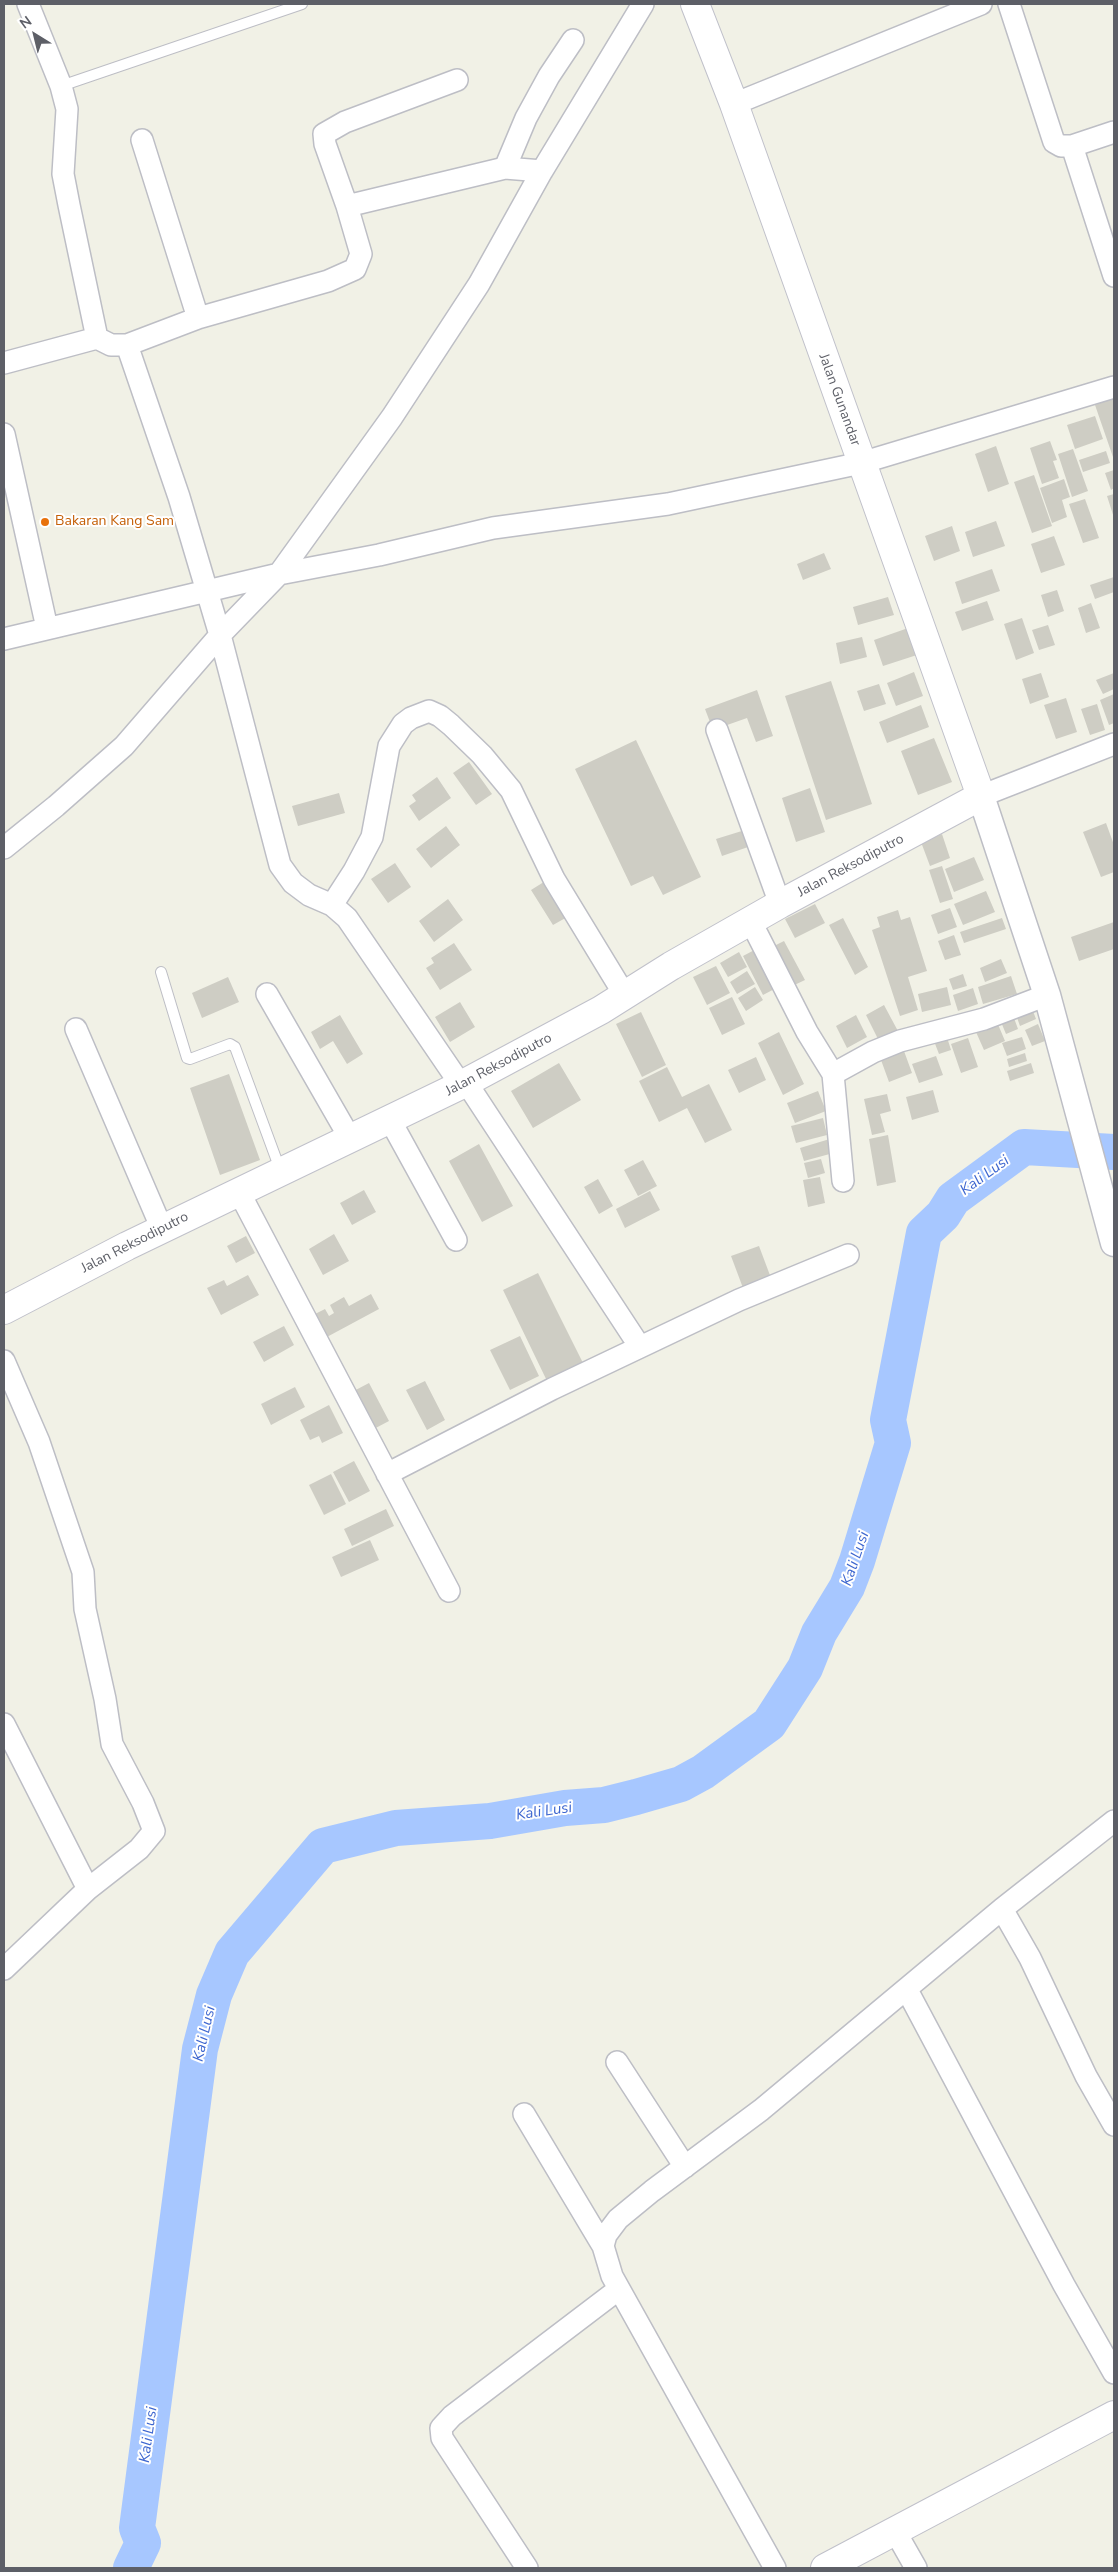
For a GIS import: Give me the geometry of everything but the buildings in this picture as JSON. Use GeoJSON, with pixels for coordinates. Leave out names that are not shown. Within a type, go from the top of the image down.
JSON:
{"type":"FeatureCollection","features":[{"type":"Feature","properties":{"kind":"main road","name":"Jalan Gunandar"},"geometry":{"type":"LineString","coordinates":[[695,4],[734,104],[981,796]]}},
{"type":"Feature","properties":{"kind":"main road","name":"Jalan Reksodiputro"},"geometry":{"type":"LineString","coordinates":[[4,1310],[119,1250],[351,1140],[463,1084],[550,1038],[780,904],[981,796]]}},
{"type":"Feature","properties":{"kind":"main road"},"geometry":{"type":"LineString","coordinates":[[826,2568],[1114,2415]]}},
{"type":"Feature","properties":{"kind":"street"},"geometry":{"type":"LineString","coordinates":[[28,4],[61,86],[67,109],[63,174],[97,338]]}},
{"type":"Feature","properties":{"kind":"street"},"geometry":{"type":"LineString","coordinates":[[4,848],[104,766],[124,746],[220,635],[279,574],[403,401],[479,284],[542,171],[642,4]]}},
{"type":"Feature","properties":{"kind":"street"},"geometry":{"type":"LineString","coordinates":[[734,104],[981,4]]}},
{"type":"Feature","properties":{"kind":"street"},"geometry":{"type":"LineString","coordinates":[[1009,4],[1054,142],[1061,146],[1072,146],[1114,132]]}},
{"type":"Feature","properties":{"kind":"street"},"geometry":{"type":"LineString","coordinates":[[505,168],[526,118],[549,76],[573,40]]}},
{"type":"Feature","properties":{"kind":"street"},"geometry":{"type":"LineString","coordinates":[[4,363],[97,338],[110,345],[127,345],[198,318],[328,281],[355,268],[361,254],[347,206],[325,144],[324,134],[345,122],[457,80]]}},
{"type":"Feature","properties":{"kind":"street"},"geometry":{"type":"LineString","coordinates":[[142,140],[198,318]]}},
{"type":"Feature","properties":{"kind":"street"},"geometry":{"type":"LineString","coordinates":[[1072,146],[1114,276]]}},
{"type":"Feature","properties":{"kind":"street"},"geometry":{"type":"LineString","coordinates":[[347,206],[505,168],[542,171]]}},
{"type":"Feature","properties":{"kind":"street"},"geometry":{"type":"LineString","coordinates":[[127,345],[179,497],[220,635],[280,864],[293,883],[309,895],[332,905],[347,918],[360,934],[640,1347]]}},
{"type":"Feature","properties":{"kind":"street"},"geometry":{"type":"LineString","coordinates":[[4,638],[279,574],[379,555],[494,528],[668,504],[861,463],[1114,387]]}},
{"type":"Feature","properties":{"kind":"street"},"geometry":{"type":"LineString","coordinates":[[4,434],[48,628]]}},
{"type":"Feature","properties":{"kind":"street"},"geometry":{"type":"LineString","coordinates":[[332,905],[354,871],[372,837],[389,746],[403,724],[411,718],[429,711],[440,716],[451,725],[482,755],[511,790],[554,879],[624,994]]}},
{"type":"Feature","properties":{"kind":"street"},"geometry":{"type":"LineString","coordinates":[[717,730],[780,904]]}},
{"type":"Feature","properties":{"kind":"street"},"geometry":{"type":"LineString","coordinates":[[1114,744],[981,796],[1047,995],[1114,1244]]}},
{"type":"Feature","properties":{"kind":"street"},"geometry":{"type":"LineString","coordinates":[[751,922],[807,1032],[833,1074],[844,1181]]}},
{"type":"Feature","properties":{"kind":"street"},"geometry":{"type":"LineString","coordinates":[[267,994],[351,1140]]}},
{"type":"Feature","properties":{"kind":"street"},"geometry":{"type":"LineString","coordinates":[[833,1074],[873,1052],[900,1041],[984,1019],[1047,995]]}},
{"type":"Feature","properties":{"kind":"street"},"geometry":{"type":"LineString","coordinates":[[76,1029],[162,1229]]}},
{"type":"Feature","properties":{"kind":"street"},"geometry":{"type":"LineString","coordinates":[[390,1120],[456,1240]]}},
{"type":"Feature","properties":{"kind":"street"},"geometry":{"type":"LineString","coordinates":[[239,1192],[449,1591]]}},
{"type":"Feature","properties":{"kind":"street"},"geometry":{"type":"LineString","coordinates":[[387,1474],[552,1389],[640,1347],[739,1300],[848,1255]]}},
{"type":"Feature","properties":{"kind":"street"},"geometry":{"type":"LineString","coordinates":[[4,1361],[39,1442],[83,1572],[85,1609],[105,1698],[112,1744],[154,1826],[153,1836],[88,1889],[4,1969]]}},
{"type":"Feature","properties":{"kind":"street"},"geometry":{"type":"LineString","coordinates":[[4,1725],[88,1889]]}},
{"type":"Feature","properties":{"kind":"street"},"geometry":{"type":"LineString","coordinates":[[603,2246],[606,2235],[618,2219],[761,2110],[1002,1909],[1114,1821]]}},
{"type":"Feature","properties":{"kind":"street"},"geometry":{"type":"LineString","coordinates":[[1002,1909],[1030,1958],[1086,2076],[1114,2125]]}},
{"type":"Feature","properties":{"kind":"street"},"geometry":{"type":"LineString","coordinates":[[907,1990],[1064,2284],[1114,2373]]}},
{"type":"Feature","properties":{"kind":"street"},"geometry":{"type":"LineString","coordinates":[[617,2062],[685,2167]]}},
{"type":"Feature","properties":{"kind":"street"},"geometry":{"type":"LineString","coordinates":[[524,2114],[603,2246],[606,2261],[619,2289],[775,2568]]}},
{"type":"Feature","properties":{"kind":"street"},"geometry":{"type":"LineString","coordinates":[[527,2568],[442,2438],[441,2428],[452,2416],[619,2289]]}},
{"type":"Feature","properties":{"kind":"street"},"geometry":{"type":"LineString","coordinates":[[895,2531],[916,2568]]}},
{"type":"Feature","properties":{"kind":"lane"},"geometry":{"type":"LineString","coordinates":[[61,86],[302,4]]}},
{"type":"Feature","properties":{"kind":"lane"},"geometry":{"type":"LineString","coordinates":[[161,972],[187,1058],[190,1059],[230,1044],[235,1047],[281,1173]]}},
{"type":"Feature","properties":{"kind":"waterway","name":"Kali Lusi"},"geometry":{"type":"LineString","coordinates":[[131,2568],[143,2543],[137,2528],[200,2049],[214,1995],[232,1953],[323,1846],[396,1828],[490,1821],[565,1808],[604,1805],[636,1797],[681,1784],[703,1772],[769,1724],[805,1668],[819,1633],[847,1587],[857,1561],[893,1443],[888,1420],[924,1233],[943,1215],[953,1199],[1024,1147],[1114,1152]]}},
{"type":"Feature","properties":{"kind":"place","name":"Bakaran Kang Sam"},"geometry":{"type":"Point","coordinates":[45,522]}}]}
